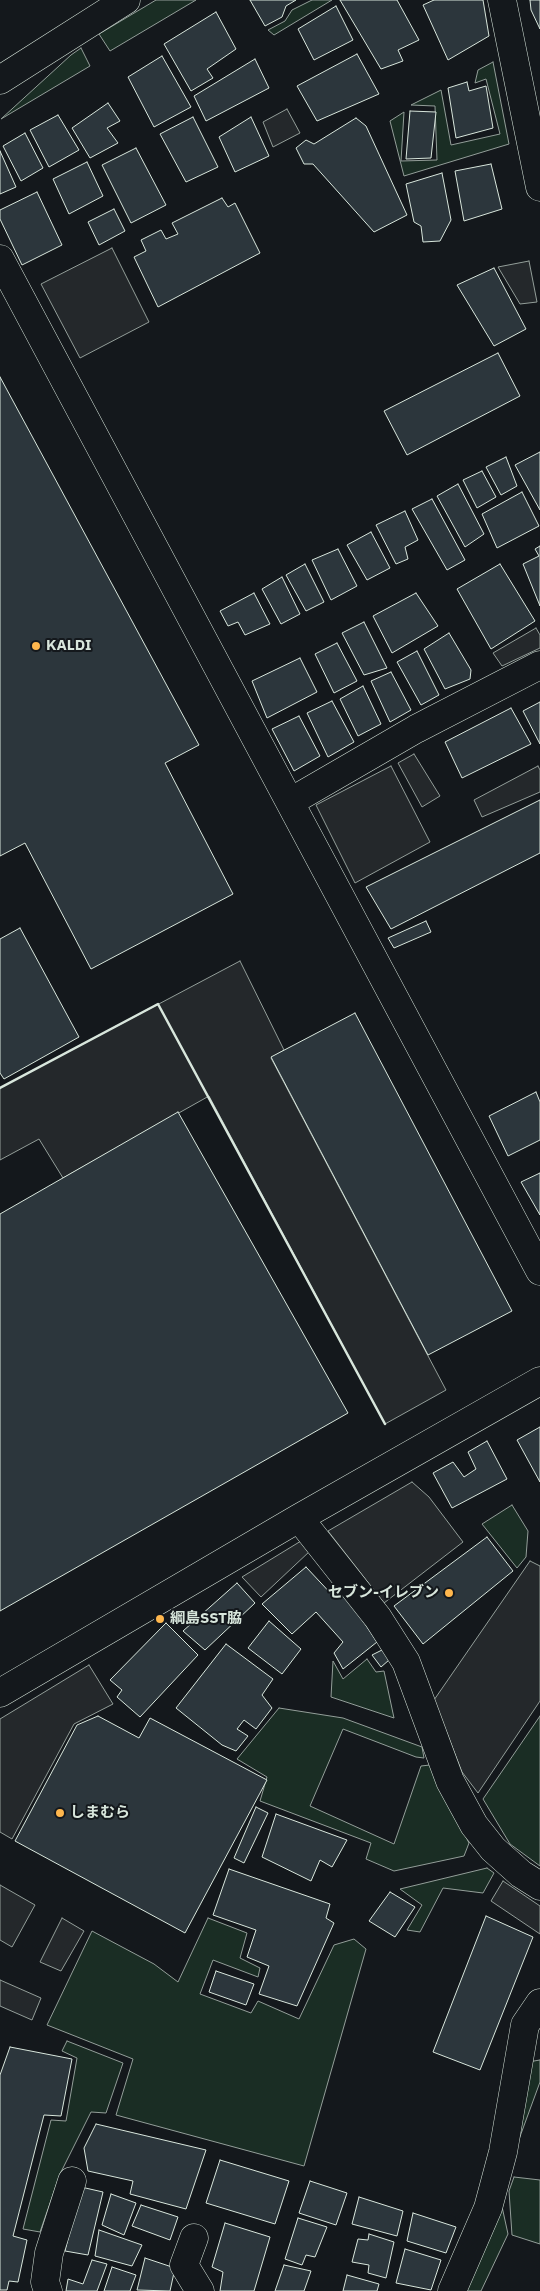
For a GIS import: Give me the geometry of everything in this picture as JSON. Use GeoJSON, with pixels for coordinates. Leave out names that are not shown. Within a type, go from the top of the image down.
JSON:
{"type":"FeatureCollection","features":[{"type":"Feature","properties":{"kind":"street"},"geometry":{"type":"LineString","coordinates":[[0,80],[126,0]]}},
{"type":"Feature","properties":{"kind":"street"},"geometry":{"type":"LineString","coordinates":[[502,0],[540,186]]}},
{"type":"Feature","properties":{"kind":"street"},"geometry":{"type":"LineString","coordinates":[[0,259],[540,1271]]}},
{"type":"Feature","properties":{"kind":"street"},"geometry":{"type":"LineString","coordinates":[[290,802],[416,729],[540,664]]}},
{"type":"Feature","properties":{"kind":"street"},"geometry":{"type":"LineString","coordinates":[[0,1693],[299,1518],[540,1381]]}},
{"type":"Feature","properties":{"kind":"street"},"geometry":{"type":"LineString","coordinates":[[299,1518],[378,1618],[406,1662],[450,1781],[474,1825],[493,1849],[521,1874],[540,1886]]}},
{"type":"Feature","properties":{"kind":"street"},"geometry":{"type":"LineString","coordinates":[[452,2291],[488,2208],[503,2152],[525,2025],[540,2003]]}},
{"type":"Feature","properties":{"kind":"street"},"geometry":{"type":"LineString","coordinates":[[48,2291],[44,2282],[49,2253],[72,2181]]}},
{"type":"Feature","properties":{"kind":"street"},"geometry":{"type":"LineString","coordinates":[[194,2238],[184,2265],[200,2291]]}},
{"type":"Feature","properties":{"kind":"green space"},"geometry":{"type":"Polygon","coordinates":[[[156,0],[196,0],[110,51],[99,34],[156,0]]]}},
{"type":"Feature","properties":{"kind":"green space"},"geometry":{"type":"Polygon","coordinates":[[[312,0],[332,0],[274,35],[268,30],[285,21],[292,10],[312,0]]]}},
{"type":"Feature","properties":{"kind":"green space"},"geometry":{"type":"Polygon","coordinates":[[[81,48],[90,66],[1,119],[71,55],[81,48]]]}},
{"type":"Feature","properties":{"kind":"green space"},"geometry":{"type":"Polygon","coordinates":[[[493,62],[509,144],[404,176],[390,121],[404,112],[401,161],[437,160],[435,106],[411,105],[441,90],[451,145],[500,134],[486,79],[475,83],[478,70],[493,62]]]}},
{"type":"Feature","properties":{"kind":"green space"},"geometry":{"type":"Polygon","coordinates":[[[512,1505],[528,1531],[526,1557],[517,1568],[482,1524],[512,1505]]]}},
{"type":"Feature","properties":{"kind":"green space"},"geometry":{"type":"Polygon","coordinates":[[[367,1659],[376,1672],[384,1671],[394,1718],[331,1697],[333,1661],[343,1679],[367,1659]]]}},
{"type":"Feature","properties":{"kind":"green space"},"geometry":{"type":"Polygon","coordinates":[[[279,1708],[343,1718],[422,1747],[424,1758],[416,1757],[343,1729],[310,1806],[394,1844],[421,1766],[430,1765],[469,1843],[464,1856],[394,1871],[366,1859],[371,1843],[260,1801],[267,1777],[237,1759],[279,1708]]]}},
{"type":"Feature","properties":{"kind":"green space"},"geometry":{"type":"Polygon","coordinates":[[[540,1716],[540,1866],[510,1844],[483,1799],[540,1716]]]}},
{"type":"Feature","properties":{"kind":"green space"},"geometry":{"type":"Polygon","coordinates":[[[487,1868],[494,1873],[483,1893],[443,1888],[420,1932],[407,1930],[422,1905],[400,1889],[487,1868]]]}},
{"type":"Feature","properties":{"kind":"green space"},"geometry":{"type":"Polygon","coordinates":[[[208,1918],[247,1933],[240,1958],[260,1968],[258,1977],[213,1960],[200,1994],[251,2013],[258,2001],[299,2019],[334,1945],[354,1939],[366,1949],[304,2166],[116,2115],[133,2059],[47,2025],[92,1931],[154,1964],[178,1982],[208,1918]]]}},
{"type":"Feature","properties":{"kind":"green space"},"geometry":{"type":"Polygon","coordinates":[[[67,2041],[123,2063],[106,2113],[91,2112],[60,2174],[40,2232],[23,2229],[51,2120],[66,2121],[77,2058],[62,2051],[67,2041]]]}},
{"type":"Feature","properties":{"kind":"green space"},"geometry":{"type":"Polygon","coordinates":[[[540,2060],[540,2082],[518,2142],[528,2062],[540,2060]]]}},
{"type":"Feature","properties":{"kind":"green space"},"geometry":{"type":"Polygon","coordinates":[[[514,2177],[540,2180],[540,2244],[512,2235],[509,2191],[514,2177]]]}},
{"type":"Feature","properties":{"kind":"green space"},"geometry":{"type":"Polygon","coordinates":[[[501,2202],[508,2234],[481,2291],[467,2291],[501,2202]]]}},
{"type":"Feature","properties":{"kind":"shaded area"},"geometry":{"type":"Polygon","coordinates":[[[287,109],[300,133],[273,147],[263,122],[287,109]]]}},
{"type":"Feature","properties":{"kind":"shaded area"},"geometry":{"type":"Polygon","coordinates":[[[112,248],[149,322],[80,358],[41,284],[112,248]]]}},
{"type":"Feature","properties":{"kind":"shaded area"},"geometry":{"type":"Polygon","coordinates":[[[529,261],[537,302],[520,304],[498,267],[529,261]]]}},
{"type":"Feature","properties":{"kind":"shaded area"},"geometry":{"type":"Polygon","coordinates":[[[536,628],[540,635],[540,648],[502,666],[493,653],[536,628]]]}},
{"type":"Feature","properties":{"kind":"shaded area"},"geometry":{"type":"Polygon","coordinates":[[[414,754],[440,796],[422,807],[398,763],[414,754]]]}},
{"type":"Feature","properties":{"kind":"shaded area"},"geometry":{"type":"Polygon","coordinates":[[[391,766],[430,842],[355,883],[316,805],[391,766]]]}},
{"type":"Feature","properties":{"kind":"shaded area"},"geometry":{"type":"Polygon","coordinates":[[[538,766],[540,770],[540,792],[482,817],[474,800],[538,766]]]}},
{"type":"Feature","properties":{"kind":"shaded area"},"geometry":{"type":"Polygon","coordinates":[[[240,961],[284,1050],[271,1058],[446,1390],[385,1424],[209,1096],[63,1178],[39,1139],[0,1160],[0,1088],[240,961]]]}},
{"type":"Feature","properties":{"kind":"shaded area"},"geometry":{"type":"Polygon","coordinates":[[[412,1482],[429,1497],[463,1542],[384,1603],[328,1531],[412,1482]]]}},
{"type":"Feature","properties":{"kind":"shaded area"},"geometry":{"type":"Polygon","coordinates":[[[301,1541],[310,1551],[261,1597],[242,1577],[301,1541]]]}},
{"type":"Feature","properties":{"kind":"shaded area"},"geometry":{"type":"Polygon","coordinates":[[[530,1561],[540,1566],[540,1701],[478,1793],[462,1772],[434,1700],[530,1561]]]}},
{"type":"Feature","properties":{"kind":"shaded area"},"geometry":{"type":"Polygon","coordinates":[[[89,1665],[113,1704],[74,1724],[12,1839],[0,1832],[0,1719],[89,1665]]]}},
{"type":"Feature","properties":{"kind":"shaded area"},"geometry":{"type":"Polygon","coordinates":[[[503,1881],[540,1906],[540,1934],[491,1901],[503,1881]]]}},
{"type":"Feature","properties":{"kind":"shaded area"},"geometry":{"type":"Polygon","coordinates":[[[0,1885],[35,1905],[12,1947],[0,1940],[0,1885]]]}},
{"type":"Feature","properties":{"kind":"shaded area"},"geometry":{"type":"Polygon","coordinates":[[[62,1918],[84,1931],[61,1971],[40,1962],[62,1918]]]}},
{"type":"Feature","properties":{"kind":"shaded area"},"geometry":{"type":"Polygon","coordinates":[[[0,1980],[41,1998],[32,2020],[0,2006],[0,1980]]]}},
{"type":"Feature","properties":{"kind":"building"},"geometry":{"type":"Polygon","coordinates":[[[250,0],[296,0],[286,6],[282,17],[265,26],[250,0]]]}},
{"type":"Feature","properties":{"kind":"building"},"geometry":{"type":"Polygon","coordinates":[[[340,0],[397,0],[419,40],[398,50],[403,61],[381,69],[340,0]]]}},
{"type":"Feature","properties":{"kind":"building"},"geometry":{"type":"Polygon","coordinates":[[[434,0],[483,0],[489,36],[448,60],[423,5],[434,0]]]}},
{"type":"Feature","properties":{"kind":"building"},"geometry":{"type":"Polygon","coordinates":[[[530,0],[540,0],[540,29],[531,10],[530,0]]]}},
{"type":"Feature","properties":{"kind":"building"},"geometry":{"type":"Polygon","coordinates":[[[336,6],[353,40],[314,60],[298,29],[336,6]]]}},
{"type":"Feature","properties":{"kind":"building"},"geometry":{"type":"Polygon","coordinates":[[[216,12],[236,49],[207,69],[213,78],[191,91],[164,44],[216,12]]]}},
{"type":"Feature","properties":{"kind":"building"},"geometry":{"type":"Polygon","coordinates":[[[357,54],[379,94],[317,121],[297,86],[357,54]]]}},
{"type":"Feature","properties":{"kind":"building"},"geometry":{"type":"Polygon","coordinates":[[[162,56],[191,107],[154,127],[128,77],[162,56]]]}},
{"type":"Feature","properties":{"kind":"building"},"geometry":{"type":"Polygon","coordinates":[[[255,59],[269,88],[206,121],[194,96],[255,59]]]}},
{"type":"Feature","properties":{"kind":"building"},"geometry":{"type":"Polygon","coordinates":[[[467,82],[469,91],[486,86],[493,128],[456,138],[448,88],[467,82]]]}},
{"type":"Feature","properties":{"kind":"building"},"geometry":{"type":"Polygon","coordinates":[[[108,103],[120,121],[107,128],[118,143],[90,158],[72,128],[108,103]]]}},
{"type":"Feature","properties":{"kind":"building"},"geometry":{"type":"Polygon","coordinates":[[[410,111],[436,112],[431,158],[406,159],[410,111]]]}},
{"type":"Feature","properties":{"kind":"building"},"geometry":{"type":"Polygon","coordinates":[[[58,115],[79,150],[49,167],[30,130],[58,115]]]}},
{"type":"Feature","properties":{"kind":"building"},"geometry":{"type":"Polygon","coordinates":[[[193,117],[218,167],[186,182],[160,134],[193,117]]]}},
{"type":"Feature","properties":{"kind":"building"},"geometry":{"type":"Polygon","coordinates":[[[251,117],[269,156],[235,172],[219,137],[251,117]]]}},
{"type":"Feature","properties":{"kind":"building"},"geometry":{"type":"Polygon","coordinates":[[[356,118],[366,126],[407,215],[374,232],[313,164],[304,164],[296,148],[306,140],[314,144],[356,118]]]}},
{"type":"Feature","properties":{"kind":"building"},"geometry":{"type":"Polygon","coordinates":[[[25,133],[43,168],[21,181],[3,146],[25,133]]]}},
{"type":"Feature","properties":{"kind":"building"},"geometry":{"type":"Polygon","coordinates":[[[136,148],[166,205],[131,223],[102,165],[136,148]]]}},
{"type":"Feature","properties":{"kind":"building"},"geometry":{"type":"Polygon","coordinates":[[[0,151],[16,187],[0,194],[0,151]]]}},
{"type":"Feature","properties":{"kind":"building"},"geometry":{"type":"Polygon","coordinates":[[[87,162],[103,196],[69,214],[53,179],[87,162]]]}},
{"type":"Feature","properties":{"kind":"building"},"geometry":{"type":"Polygon","coordinates":[[[491,164],[502,209],[464,221],[455,171],[491,164]]]}},
{"type":"Feature","properties":{"kind":"building"},"geometry":{"type":"Polygon","coordinates":[[[442,173],[451,220],[440,241],[423,242],[421,226],[414,222],[406,184],[442,173]]]}},
{"type":"Feature","properties":{"kind":"building"},"geometry":{"type":"Polygon","coordinates":[[[37,192],[62,245],[22,265],[0,219],[0,210],[37,192]]]}},
{"type":"Feature","properties":{"kind":"building"},"geometry":{"type":"Polygon","coordinates":[[[222,198],[228,207],[235,203],[260,253],[158,307],[134,257],[146,251],[141,240],[161,230],[166,239],[178,234],[172,223],[222,198]]]}},
{"type":"Feature","properties":{"kind":"building"},"geometry":{"type":"Polygon","coordinates":[[[114,209],[125,231],[99,245],[88,222],[114,209]]]}},
{"type":"Feature","properties":{"kind":"building"},"geometry":{"type":"Polygon","coordinates":[[[494,268],[526,329],[494,346],[457,285],[494,268]]]}},
{"type":"Feature","properties":{"kind":"building"},"geometry":{"type":"Polygon","coordinates":[[[498,353],[520,396],[407,455],[384,411],[498,353]]]}},
{"type":"Feature","properties":{"kind":"building"},"geometry":{"type":"Polygon","coordinates":[[[0,377],[199,745],[165,763],[233,894],[91,969],[25,843],[0,856],[0,377]]]}},
{"type":"Feature","properties":{"kind":"building"},"geometry":{"type":"Polygon","coordinates":[[[540,452],[540,510],[515,465],[540,452]]]}},
{"type":"Feature","properties":{"kind":"building"},"geometry":{"type":"Polygon","coordinates":[[[506,457],[517,486],[501,495],[486,467],[506,457]]]}},
{"type":"Feature","properties":{"kind":"building"},"geometry":{"type":"Polygon","coordinates":[[[482,471],[496,497],[477,508],[463,480],[482,471]]]}},
{"type":"Feature","properties":{"kind":"building"},"geometry":{"type":"Polygon","coordinates":[[[458,484],[484,534],[465,547],[437,496],[458,484]]]}},
{"type":"Feature","properties":{"kind":"building"},"geometry":{"type":"Polygon","coordinates":[[[522,492],[539,526],[497,548],[482,514],[522,492]]]}},
{"type":"Feature","properties":{"kind":"building"},"geometry":{"type":"Polygon","coordinates":[[[432,499],[465,560],[447,570],[412,509],[432,499]]]}},
{"type":"Feature","properties":{"kind":"building"},"geometry":{"type":"Polygon","coordinates":[[[405,511],[418,540],[405,547],[408,559],[396,564],[376,525],[405,511]]]}},
{"type":"Feature","properties":{"kind":"building"},"geometry":{"type":"Polygon","coordinates":[[[371,532],[390,568],[367,580],[347,545],[371,532]]]}},
{"type":"Feature","properties":{"kind":"building"},"geometry":{"type":"Polygon","coordinates":[[[540,546],[540,606],[523,564],[539,556],[535,549],[540,546]]]}},
{"type":"Feature","properties":{"kind":"building"},"geometry":{"type":"Polygon","coordinates":[[[338,549],[357,586],[331,600],[312,560],[338,549]]]}},
{"type":"Feature","properties":{"kind":"building"},"geometry":{"type":"Polygon","coordinates":[[[305,564],[324,602],[306,611],[286,575],[305,564]]]}},
{"type":"Feature","properties":{"kind":"building"},"geometry":{"type":"Polygon","coordinates":[[[500,564],[535,621],[491,649],[457,589],[500,564]]]}},
{"type":"Feature","properties":{"kind":"building"},"geometry":{"type":"Polygon","coordinates":[[[282,577],[300,614],[281,624],[262,589],[282,577]]]}},
{"type":"Feature","properties":{"kind":"building"},"geometry":{"type":"Polygon","coordinates":[[[254,593],[270,624],[245,635],[238,622],[228,626],[220,611],[254,593]]]}},
{"type":"Feature","properties":{"kind":"building"},"geometry":{"type":"Polygon","coordinates":[[[416,593],[438,626],[392,653],[373,616],[416,593]]]}},
{"type":"Feature","properties":{"kind":"building"},"geometry":{"type":"Polygon","coordinates":[[[364,622],[387,668],[364,675],[342,633],[364,622]]]}},
{"type":"Feature","properties":{"kind":"building"},"geometry":{"type":"Polygon","coordinates":[[[449,633],[471,670],[470,679],[445,689],[424,649],[449,633]]]}},
{"type":"Feature","properties":{"kind":"building"},"geometry":{"type":"Polygon","coordinates":[[[337,643],[357,681],[334,693],[315,654],[337,643]]]}},
{"type":"Feature","properties":{"kind":"building"},"geometry":{"type":"Polygon","coordinates":[[[417,651],[439,695],[421,705],[397,662],[417,651]]]}},
{"type":"Feature","properties":{"kind":"building"},"geometry":{"type":"Polygon","coordinates":[[[300,658],[317,692],[267,718],[252,681],[300,658]]]}},
{"type":"Feature","properties":{"kind":"building"},"geometry":{"type":"Polygon","coordinates":[[[391,672],[411,710],[390,722],[371,681],[391,672]]]}},
{"type":"Feature","properties":{"kind":"building"},"geometry":{"type":"Polygon","coordinates":[[[363,686],[381,724],[358,736],[340,699],[363,686]]]}},
{"type":"Feature","properties":{"kind":"building"},"geometry":{"type":"Polygon","coordinates":[[[332,701],[354,742],[328,757],[307,713],[332,701]]]}},
{"type":"Feature","properties":{"kind":"building"},"geometry":{"type":"Polygon","coordinates":[[[540,702],[540,744],[523,711],[540,702]]]}},
{"type":"Feature","properties":{"kind":"building"},"geometry":{"type":"Polygon","coordinates":[[[511,708],[531,744],[462,778],[445,742],[511,708]]]}},
{"type":"Feature","properties":{"kind":"building"},"geometry":{"type":"Polygon","coordinates":[[[299,716],[320,756],[294,771],[272,729],[299,716]]]}},
{"type":"Feature","properties":{"kind":"building"},"geometry":{"type":"Polygon","coordinates":[[[540,800],[540,853],[391,929],[366,887],[540,800]]]}},
{"type":"Feature","properties":{"kind":"building"},"geometry":{"type":"Polygon","coordinates":[[[426,921],[431,932],[394,948],[388,938],[426,921]]]}},
{"type":"Feature","properties":{"kind":"building"},"geometry":{"type":"Polygon","coordinates":[[[20,928],[79,1037],[4,1079],[0,1073],[0,939],[20,928]]]}},
{"type":"Feature","properties":{"kind":"building"},"geometry":{"type":"Polygon","coordinates":[[[355,1013],[512,1311],[428,1355],[271,1057],[355,1013]]]}},
{"type":"Feature","properties":{"kind":"building"},"geometry":{"type":"Polygon","coordinates":[[[536,1092],[540,1102],[540,1140],[508,1156],[489,1116],[536,1092]]]}},
{"type":"Feature","properties":{"kind":"building"},"geometry":{"type":"Polygon","coordinates":[[[178,1112],[348,1413],[0,1611],[0,1214],[178,1112]]]}},
{"type":"Feature","properties":{"kind":"building"},"geometry":{"type":"Polygon","coordinates":[[[540,1173],[540,1215],[521,1182],[540,1173]]]}},
{"type":"Feature","properties":{"kind":"building"},"geometry":{"type":"Polygon","coordinates":[[[540,1427],[540,1482],[517,1440],[540,1427]]]}},
{"type":"Feature","properties":{"kind":"building"},"geometry":{"type":"Polygon","coordinates":[[[487,1441],[507,1479],[452,1508],[433,1473],[453,1462],[464,1477],[476,1469],[468,1452],[487,1441]]]}},
{"type":"Feature","properties":{"kind":"building"},"geometry":{"type":"Polygon","coordinates":[[[487,1537],[513,1571],[423,1644],[394,1606],[487,1537]]]}},
{"type":"Feature","properties":{"kind":"building"},"geometry":{"type":"Polygon","coordinates":[[[306,1567],[335,1598],[343,1591],[377,1642],[343,1669],[334,1653],[343,1642],[316,1612],[292,1634],[262,1604],[306,1567]]]}},
{"type":"Feature","properties":{"kind":"building"},"geometry":{"type":"Polygon","coordinates":[[[237,1583],[255,1603],[205,1650],[183,1631],[237,1583]]]}},
{"type":"Feature","properties":{"kind":"building"},"geometry":{"type":"Polygon","coordinates":[[[269,1621],[301,1649],[282,1674],[248,1648],[269,1621]]]}},
{"type":"Feature","properties":{"kind":"building"},"geometry":{"type":"Polygon","coordinates":[[[166,1623],[198,1655],[140,1717],[117,1697],[122,1690],[110,1680],[166,1623]]]}},
{"type":"Feature","properties":{"kind":"building"},"geometry":{"type":"Polygon","coordinates":[[[226,1644],[273,1679],[262,1695],[272,1708],[256,1729],[244,1720],[237,1729],[248,1736],[236,1751],[222,1745],[176,1708],[226,1644]]]}},
{"type":"Feature","properties":{"kind":"building"},"geometry":{"type":"Polygon","coordinates":[[[384,1649],[389,1660],[381,1667],[372,1655],[384,1649]]]}},
{"type":"Feature","properties":{"kind":"building"},"geometry":{"type":"Polygon","coordinates":[[[98,1716],[139,1738],[150,1718],[267,1780],[185,1933],[15,1841],[77,1725],[98,1716]]]}},
{"type":"Feature","properties":{"kind":"building"},"geometry":{"type":"Polygon","coordinates":[[[256,1807],[268,1813],[244,1863],[234,1858],[256,1807]]]}},
{"type":"Feature","properties":{"kind":"building"},"geometry":{"type":"Polygon","coordinates":[[[276,1814],[347,1840],[332,1867],[320,1860],[311,1881],[262,1857],[276,1814]]]}},
{"type":"Feature","properties":{"kind":"building"},"geometry":{"type":"Polygon","coordinates":[[[229,1869],[330,1904],[326,1918],[334,1923],[297,2006],[259,1994],[269,1966],[247,1957],[256,1930],[213,1915],[229,1869]]]}},
{"type":"Feature","properties":{"kind":"building"},"geometry":{"type":"Polygon","coordinates":[[[390,1892],[415,1907],[395,1937],[369,1921],[390,1892]]]}},
{"type":"Feature","properties":{"kind":"building"},"geometry":{"type":"Polygon","coordinates":[[[486,1916],[533,1937],[480,2070],[433,2052],[486,1916]]]}},
{"type":"Feature","properties":{"kind":"building"},"geometry":{"type":"Polygon","coordinates":[[[216,1971],[254,1984],[246,2005],[209,1992],[216,1971]]]}},
{"type":"Feature","properties":{"kind":"building"},"geometry":{"type":"Polygon","coordinates":[[[10,2047],[72,2059],[61,2116],[44,2115],[13,2236],[27,2240],[18,2282],[9,2281],[7,2290],[0,2290],[0,2075],[10,2047]]]}},
{"type":"Feature","properties":{"kind":"building"},"geometry":{"type":"Polygon","coordinates":[[[96,2124],[206,2150],[186,2209],[130,2194],[133,2181],[88,2171],[84,2148],[96,2124]]]}},
{"type":"Feature","properties":{"kind":"building"},"geometry":{"type":"Polygon","coordinates":[[[220,2160],[289,2181],[275,2224],[206,2203],[220,2160]]]}},
{"type":"Feature","properties":{"kind":"building"},"geometry":{"type":"Polygon","coordinates":[[[310,2181],[347,2193],[336,2225],[299,2213],[310,2181]]]}},
{"type":"Feature","properties":{"kind":"building"},"geometry":{"type":"Polygon","coordinates":[[[81,2187],[103,2192],[88,2255],[65,2251],[81,2187]]]}},
{"type":"Feature","properties":{"kind":"building"},"geometry":{"type":"Polygon","coordinates":[[[111,2194],[136,2203],[124,2235],[102,2225],[111,2194]]]}},
{"type":"Feature","properties":{"kind":"building"},"geometry":{"type":"Polygon","coordinates":[[[359,2197],[403,2211],[397,2236],[352,2224],[359,2197]]]}},
{"type":"Feature","properties":{"kind":"building"},"geometry":{"type":"Polygon","coordinates":[[[141,2205],[178,2217],[170,2240],[132,2226],[141,2205]]]}},
{"type":"Feature","properties":{"kind":"building"},"geometry":{"type":"Polygon","coordinates":[[[413,2213],[456,2227],[446,2253],[407,2241],[413,2213]]]}},
{"type":"Feature","properties":{"kind":"building"},"geometry":{"type":"Polygon","coordinates":[[[298,2218],[327,2227],[315,2257],[306,2255],[302,2265],[285,2259],[298,2218]]]}},
{"type":"Feature","properties":{"kind":"building"},"geometry":{"type":"Polygon","coordinates":[[[225,2223],[270,2237],[254,2291],[220,2291],[223,2272],[212,2267],[225,2223]]]}},
{"type":"Feature","properties":{"kind":"building"},"geometry":{"type":"Polygon","coordinates":[[[99,2230],[142,2245],[132,2266],[95,2256],[99,2230]]]}},
{"type":"Feature","properties":{"kind":"building"},"geometry":{"type":"Polygon","coordinates":[[[369,2234],[394,2242],[386,2278],[368,2273],[369,2265],[352,2262],[358,2239],[368,2240],[369,2234]]]}},
{"type":"Feature","properties":{"kind":"building"},"geometry":{"type":"Polygon","coordinates":[[[405,2249],[441,2260],[431,2290],[396,2283],[405,2249]]]}},
{"type":"Feature","properties":{"kind":"building"},"geometry":{"type":"Polygon","coordinates":[[[145,2258],[175,2268],[170,2291],[137,2290],[145,2258]]]}},
{"type":"Feature","properties":{"kind":"building"},"geometry":{"type":"Polygon","coordinates":[[[92,2260],[107,2264],[97,2291],[66,2291],[68,2279],[83,2284],[92,2260]]]}},
{"type":"Feature","properties":{"kind":"building"},"geometry":{"type":"Polygon","coordinates":[[[284,2265],[311,2271],[304,2291],[275,2291],[284,2265]]]}},
{"type":"Feature","properties":{"kind":"building"},"geometry":{"type":"Polygon","coordinates":[[[112,2267],[136,2275],[130,2291],[104,2291],[112,2267]]]}},
{"type":"Feature","properties":{"kind":"building"},"geometry":{"type":"Polygon","coordinates":[[[347,2275],[379,2284],[377,2291],[343,2291],[347,2275]]]}},
{"type":"Feature","properties":{"kind":"wall"},"geometry":{"type":"LineString","coordinates":[[0,1088],[158,1004],[385,1424]]}},
{"type":"Feature","properties":{"kind":"place","name":"KALDI"},"geometry":{"type":"Point","coordinates":[36,646]}},
{"type":"Feature","properties":{"kind":"place","name":"セブン-イレブン"},"geometry":{"type":"Point","coordinates":[449,1593]}},
{"type":"Feature","properties":{"kind":"place","name":"綱島SST脇"},"geometry":{"type":"Point","coordinates":[160,1619]}},
{"type":"Feature","properties":{"kind":"place","name":"しまむら"},"geometry":{"type":"Point","coordinates":[60,1813]}}]}
